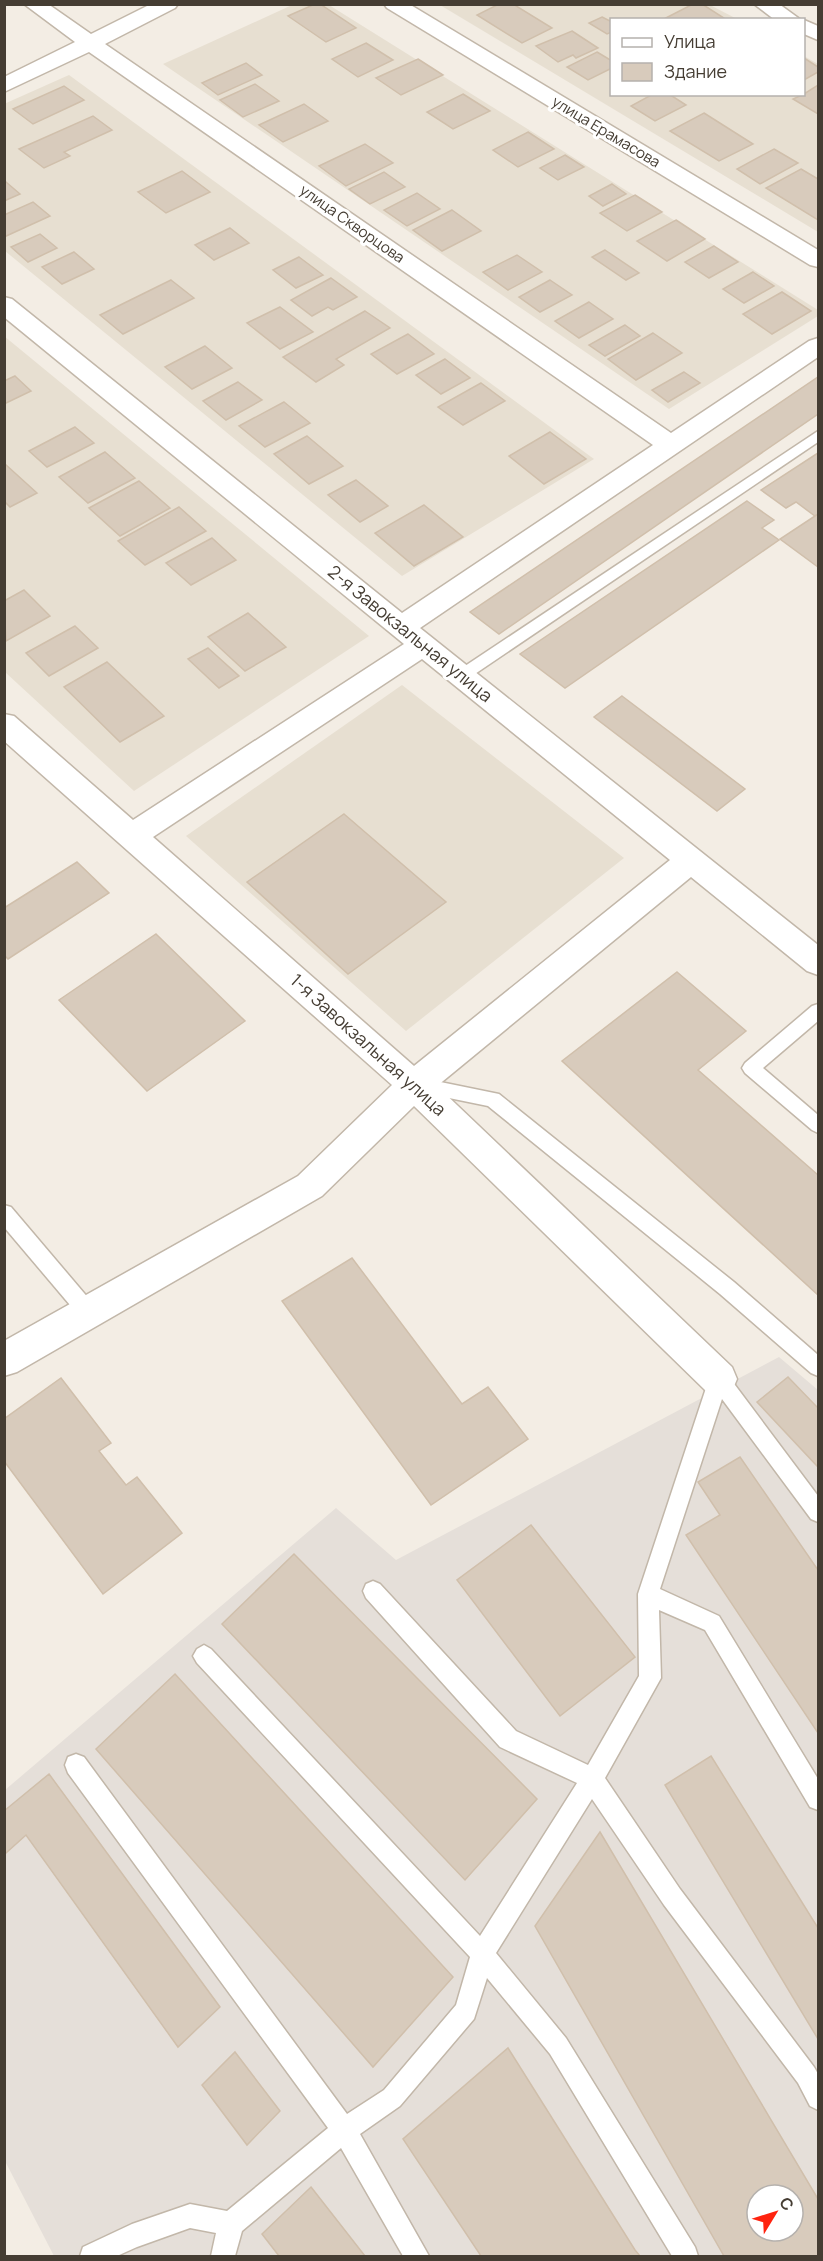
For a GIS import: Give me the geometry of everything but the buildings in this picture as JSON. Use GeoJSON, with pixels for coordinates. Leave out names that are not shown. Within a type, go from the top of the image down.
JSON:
{"type":"FeatureCollection","features":[{"type":"Feature","properties":{"kind":"street","name":"улица Скворцова"},"geometry":{"type":"LineString","coordinates":[[34,4],[670,445]]}},
{"type":"Feature","properties":{"kind":"street"},"geometry":{"type":"LineString","coordinates":[[4,86],[168,4]]}},
{"type":"Feature","properties":{"kind":"street","name":"улица Ерамасова"},"geometry":{"type":"LineString","coordinates":[[394,4],[819,260]]}},
{"type":"Feature","properties":{"kind":"street"},"geometry":{"type":"LineString","coordinates":[[764,4],[788,18]]}},
{"type":"Feature","properties":{"kind":"street"},"geometry":{"type":"LineString","coordinates":[[805,27],[819,34]]}},
{"type":"Feature","properties":{"kind":"street","name":"2-я Завокзальная улица"},"geometry":{"type":"LineString","coordinates":[[4,304],[461,676],[819,962]]}},
{"type":"Feature","properties":{"kind":"street"},"geometry":{"type":"LineString","coordinates":[[401,627],[819,346]]}},
{"type":"Feature","properties":{"kind":"street"},"geometry":{"type":"LineString","coordinates":[[132,836],[423,645]]}},
{"type":"Feature","properties":{"kind":"street","name":"1-я Завокзальная улица"},"geometry":{"type":"LineString","coordinates":[[4,724],[414,1085],[719,1379]]}},
{"type":"Feature","properties":{"kind":"street"},"geometry":{"type":"LineString","coordinates":[[4,1360],[310,1186],[414,1085],[691,860]]}},
{"type":"Feature","properties":{"kind":"lane"},"geometry":{"type":"LineString","coordinates":[[461,676],[819,436]]}},
{"type":"Feature","properties":{"kind":"lane"},"geometry":{"type":"LineString","coordinates":[[819,1011],[751,1068],[819,1125]]}},
{"type":"Feature","properties":{"kind":"lane"},"geometry":{"type":"LineString","coordinates":[[414,1085],[493,1099],[727,1288],[819,1367]]}},
{"type":"Feature","properties":{"kind":"lane"},"geometry":{"type":"LineString","coordinates":[[4,1213],[88,1312]]}},
{"type":"Feature","properties":{"kind":"lane"},"geometry":{"type":"LineString","coordinates":[[719,1379],[815,1503]]}},
{"type":"Feature","properties":{"kind":"lane"},"geometry":{"type":"LineString","coordinates":[[224,2256],[231,2224],[345,2130],[392,2098],[466,2011],[482,1954],[592,1779],[650,1678],[648,1594],[719,1379]]}},
{"type":"Feature","properties":{"kind":"lane"},"geometry":{"type":"LineString","coordinates":[[374,1591],[508,1739],[592,1779],[672,1897],[806,2075],[819,2098]]}},
{"type":"Feature","properties":{"kind":"lane"},"geometry":{"type":"LineString","coordinates":[[648,1594],[712,1623],[819,1799]]}},
{"type":"Feature","properties":{"kind":"lane"},"geometry":{"type":"LineString","coordinates":[[204,1656],[482,1954],[558,2046],[686,2256]]}},
{"type":"Feature","properties":{"kind":"lane"},"geometry":{"type":"LineString","coordinates":[[76,1765],[345,2130],[417,2256]]}},
{"type":"Feature","properties":{"kind":"lane"},"geometry":{"type":"LineString","coordinates":[[92,2256],[132,2236],[190,2216],[231,2224]]}},
{"type":"Feature","properties":{"kind":"shaded area"},"geometry":{"type":"Polygon","coordinates":[[[292,5],[329,5],[818,310],[818,316],[669,409],[163,64],[292,5]]]}},
{"type":"Feature","properties":{"kind":"shaded area"},"geometry":{"type":"Polygon","coordinates":[[[440,5],[710,5],[735,18],[610,18],[610,96],[805,96],[805,57],[818,64],[818,232],[440,5]]]}},
{"type":"Feature","properties":{"kind":"shaded area"},"geometry":{"type":"Polygon","coordinates":[[[69,75],[594,459],[402,576],[5,251],[4,104],[69,75]]]}},
{"type":"Feature","properties":{"kind":"shaded area"},"geometry":{"type":"Polygon","coordinates":[[[4,336],[369,636],[134,791],[5,672],[4,336]]]}},
{"type":"Feature","properties":{"kind":"shaded area"},"geometry":{"type":"Polygon","coordinates":[[[402,685],[624,858],[406,1031],[186,836],[402,685]]]}},
{"type":"Feature","properties":{"kind":"shaded area"},"geometry":{"type":"Polygon","coordinates":[[[779,1357],[818,1390],[818,2256],[54,2256],[5,2161],[5,1790],[336,1508],[396,1560],[779,1357]]]}}]}
